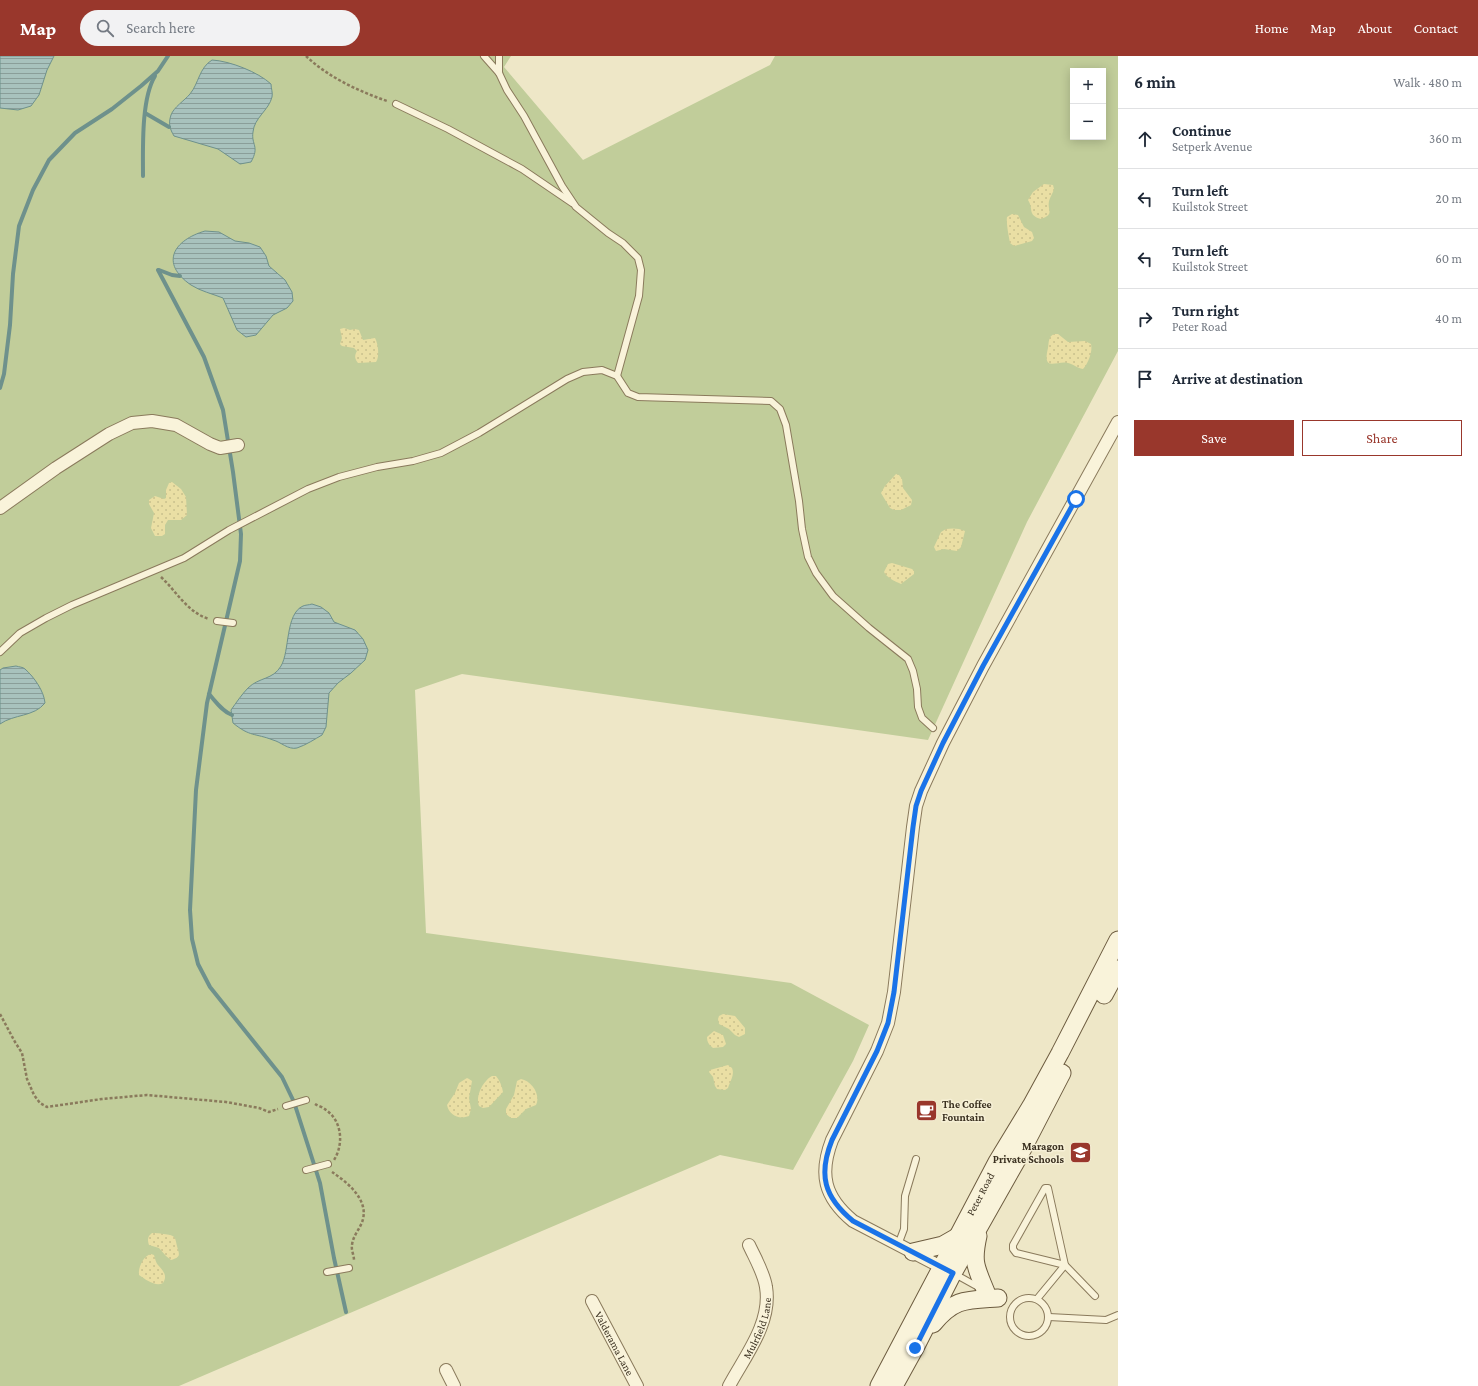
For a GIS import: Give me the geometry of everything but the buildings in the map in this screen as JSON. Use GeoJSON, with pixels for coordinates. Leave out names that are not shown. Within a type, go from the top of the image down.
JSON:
{"type":"FeatureCollection","features":[{"type":"Feature","properties":{"kind":"main road","name":"Peter Road"},"geometry":{"type":"LineString","coordinates":[[894,1386],[919,1340],[947,1270],[957,1237],[997,1162],[1031,1106],[1060,1053],[1118,940]]}},
{"type":"Feature","properties":{"kind":"main road","name":"Peter Road"},"geometry":{"type":"LineString","coordinates":[[879,1386],[947,1270],[979,1228],[1018,1158],[1118,969]]}},
{"type":"Feature","properties":{"kind":"main road"},"geometry":{"type":"LineString","coordinates":[[979,1228],[974,1252],[975,1263],[1002,1300]]}},
{"type":"Feature","properties":{"kind":"main road"},"geometry":{"type":"LineString","coordinates":[[905,1248],[943,1245],[957,1237]]}},
{"type":"Feature","properties":{"kind":"main road"},"geometry":{"type":"LineString","coordinates":[[919,1340],[943,1312],[955,1304],[970,1300],[1002,1300]]}},
{"type":"Feature","properties":{"kind":"street"},"geometry":{"type":"LineString","coordinates":[[0,508],[56,468],[109,434],[132,423],[152,420],[176,425],[220,448],[238,445]]}},
{"type":"Feature","properties":{"kind":"street"},"geometry":{"type":"LineString","coordinates":[[947,1270],[853,1221],[841,1211],[832,1199],[825,1177],[826,1155],[832,1140],[877,1051],[888,1023],[894,992],[913,827],[916,806],[921,791],[943,743],[983,666],[1118,422]]}},
{"type":"Feature","properties":{"kind":"street","name":"Mulrfield Lane"},"geometry":{"type":"LineString","coordinates":[[729,1386],[757,1335],[763,1322],[766,1308],[766,1286],[749,1244]]}},
{"type":"Feature","properties":{"kind":"street","name":"Valderama Lane"},"geometry":{"type":"LineString","coordinates":[[592,1302],[638,1386]]}},
{"type":"Feature","properties":{"kind":"street"},"geometry":{"type":"LineString","coordinates":[[446,1370],[454,1386]]}},
{"type":"Feature","properties":{"kind":"lane"},"geometry":{"type":"LineString","coordinates":[[484,56],[499,72],[507,90],[524,116],[562,186],[576,207]]}},
{"type":"Feature","properties":{"kind":"lane"},"geometry":{"type":"LineString","coordinates":[[499,56],[499,72]]}},
{"type":"Feature","properties":{"kind":"lane"},"geometry":{"type":"LineString","coordinates":[[396,104],[448,129],[522,169],[576,207],[623,243],[638,258],[641,270],[639,296],[617,376]]}},
{"type":"Feature","properties":{"kind":"lane"},"geometry":{"type":"LineString","coordinates":[[0,652],[20,633],[46,618],[72,605],[184,558],[248,520],[308,489],[339,477],[378,467],[413,462],[442,453],[479,433],[567,379],[583,372],[602,370],[617,376],[628,393],[638,397],[771,401],[780,409],[786,425],[791,450],[802,528],[808,557],[816,573],[833,596],[869,628],[908,659],[913,671],[918,707],[922,718],[933,728]]}},
{"type":"Feature","properties":{"kind":"lane"},"geometry":{"type":"LineString","coordinates":[[217,621],[234,624]]}},
{"type":"Feature","properties":{"kind":"lane"},"geometry":{"type":"LineString","coordinates":[[286,1106],[305,1100]]}},
{"type":"Feature","properties":{"kind":"lane"},"geometry":{"type":"LineString","coordinates":[[905,1248],[904,1229],[906,1196],[916,1159]]}},
{"type":"Feature","properties":{"kind":"lane"},"geometry":{"type":"LineString","coordinates":[[306,1170],[326,1165]]}},
{"type":"Feature","properties":{"kind":"lane"},"geometry":{"type":"LineString","coordinates":[[1065,1265],[1016,1253],[1012,1245],[1046,1187],[1048,1188],[1050,1196],[1065,1265],[1095,1296]]}},
{"type":"Feature","properties":{"kind":"lane"},"geometry":{"type":"LineString","coordinates":[[1037,1299],[1065,1265]]}},
{"type":"Feature","properties":{"kind":"lane"},"geometry":{"type":"LineString","coordinates":[[327,1272],[347,1269]]}},
{"type":"Feature","properties":{"kind":"lane"},"geometry":{"type":"LineString","coordinates":[[947,1270],[1002,1300],[1037,1299],[1046,1308],[1049,1317],[1047,1327],[1043,1332],[1031,1337],[1019,1334],[1011,1324],[1002,1300]]}},
{"type":"Feature","properties":{"kind":"lane"},"geometry":{"type":"LineString","coordinates":[[1049,1317],[1106,1320],[1118,1316]]}},
{"type":"Feature","properties":{"kind":"path"},"geometry":{"type":"LineString","coordinates":[[306,56],[328,73],[372,96],[396,104]]}},
{"type":"Feature","properties":{"kind":"path"},"geometry":{"type":"LineString","coordinates":[[155,571],[189,608],[201,617],[209,619]]}},
{"type":"Feature","properties":{"kind":"path"},"geometry":{"type":"LineString","coordinates":[[0,1014],[22,1053],[27,1079],[34,1095],[44,1106],[47,1107],[102,1099],[147,1095],[226,1102],[259,1108],[269,1112]]}},
{"type":"Feature","properties":{"kind":"path"},"geometry":{"type":"LineString","coordinates":[[305,1100],[326,1110],[335,1119],[340,1129],[341,1136],[338,1153],[333,1162],[326,1165],[358,1195],[364,1206],[364,1218],[353,1238],[351,1247],[354,1259],[352,1266],[347,1269]]}},
{"type":"Feature","properties":{"kind":"green space"},"geometry":{"type":"Polygon","coordinates":[[[0,56],[511,56],[504,67],[583,160],[770,65],[775,56],[1118,56],[1118,351],[1027,522],[928,740],[462,674],[415,690],[426,933],[791,983],[869,1025],[853,1061],[793,1170],[720,1155],[179,1386],[0,1386],[0,56]]]}},
{"type":"Feature","properties":{"kind":"sand"},"geometry":{"type":"Polygon","coordinates":[[[1044,184],[1053,185],[1054,189],[1049,201],[1050,212],[1041,219],[1032,214],[1028,200],[1033,192],[1044,184]]]}},
{"type":"Feature","properties":{"kind":"sand"},"geometry":{"type":"Polygon","coordinates":[[[1012,214],[1018,215],[1024,227],[1032,232],[1034,238],[1032,241],[1014,246],[1010,243],[1007,217],[1012,214]]]}},
{"type":"Feature","properties":{"kind":"sand"},"geometry":{"type":"Polygon","coordinates":[[[344,328],[359,330],[363,340],[375,338],[378,350],[376,362],[358,363],[355,357],[357,351],[354,348],[342,346],[340,344],[342,338],[340,329],[344,328]]]}},
{"type":"Feature","properties":{"kind":"sand"},"geometry":{"type":"Polygon","coordinates":[[[1054,334],[1058,334],[1068,342],[1085,341],[1091,344],[1090,357],[1083,369],[1068,363],[1049,363],[1047,356],[1049,342],[1050,338],[1054,334]]]}},
{"type":"Feature","properties":{"kind":"sand"},"geometry":{"type":"Polygon","coordinates":[[[896,474],[902,479],[903,488],[912,500],[911,505],[901,510],[894,510],[890,508],[881,493],[896,474]]]}},
{"type":"Feature","properties":{"kind":"sand"},"geometry":{"type":"Polygon","coordinates":[[[172,482],[181,489],[186,497],[187,515],[181,520],[168,520],[165,525],[165,534],[162,536],[155,536],[151,528],[154,513],[149,504],[149,500],[155,496],[164,499],[166,498],[166,490],[169,483],[172,482]]]}},
{"type":"Feature","properties":{"kind":"sand"},"geometry":{"type":"Polygon","coordinates":[[[956,528],[965,531],[961,547],[957,551],[944,549],[936,551],[934,547],[941,532],[946,529],[956,528]]]}},
{"type":"Feature","properties":{"kind":"sand"},"geometry":{"type":"Polygon","coordinates":[[[892,563],[912,569],[914,574],[901,584],[897,582],[884,572],[888,564],[892,563]]]}},
{"type":"Feature","properties":{"kind":"sand"},"geometry":{"type":"Polygon","coordinates":[[[723,1014],[735,1016],[745,1028],[745,1034],[739,1037],[729,1029],[719,1024],[719,1016],[723,1014]]]}},
{"type":"Feature","properties":{"kind":"sand"},"geometry":{"type":"Polygon","coordinates":[[[714,1031],[723,1035],[726,1044],[723,1047],[713,1048],[708,1043],[707,1037],[714,1031]]]}},
{"type":"Feature","properties":{"kind":"sand"},"geometry":{"type":"Polygon","coordinates":[[[728,1065],[732,1068],[733,1073],[728,1088],[725,1090],[717,1089],[713,1077],[709,1072],[710,1070],[728,1065]]]}},
{"type":"Feature","properties":{"kind":"sand"},"geometry":{"type":"Polygon","coordinates":[[[492,1076],[496,1076],[501,1084],[503,1092],[489,1107],[483,1108],[479,1106],[479,1093],[486,1081],[492,1076]]]}},
{"type":"Feature","properties":{"kind":"sand"},"geometry":{"type":"Polygon","coordinates":[[[467,1078],[472,1081],[469,1098],[471,1109],[469,1116],[458,1117],[450,1112],[447,1105],[455,1093],[459,1083],[467,1078]]]}},
{"type":"Feature","properties":{"kind":"sand"},"geometry":{"type":"Polygon","coordinates":[[[521,1079],[532,1085],[537,1097],[536,1105],[526,1109],[517,1118],[511,1118],[506,1114],[506,1109],[514,1095],[517,1081],[521,1079]]]}},
{"type":"Feature","properties":{"kind":"sand"},"geometry":{"type":"Polygon","coordinates":[[[152,1233],[167,1234],[174,1237],[179,1255],[177,1258],[171,1260],[159,1248],[149,1245],[148,1238],[152,1233]]]}},
{"type":"Feature","properties":{"kind":"sand"},"geometry":{"type":"Polygon","coordinates":[[[148,1255],[154,1255],[157,1263],[165,1275],[163,1283],[157,1284],[151,1282],[139,1275],[139,1269],[142,1263],[148,1255]]]}},
{"type":"Feature","properties":{"kind":"water"},"geometry":{"type":"Polygon","coordinates":[[[0,56],[54,56],[47,70],[39,95],[31,106],[18,110],[0,108],[0,56]]]}},
{"type":"Feature","properties":{"kind":"water"},"geometry":{"type":"Polygon","coordinates":[[[212,60],[227,62],[243,68],[259,75],[271,84],[272,95],[270,102],[254,127],[253,136],[255,152],[251,162],[240,164],[218,149],[174,136],[171,129],[170,121],[172,112],[190,94],[204,67],[212,60]]]}},
{"type":"Feature","properties":{"kind":"water"},"geometry":{"type":"Polygon","coordinates":[[[205,231],[219,232],[235,241],[249,243],[260,247],[266,256],[269,266],[285,280],[292,292],[293,301],[287,308],[273,315],[256,335],[246,337],[237,330],[223,298],[202,291],[191,285],[181,277],[175,269],[173,261],[174,253],[179,246],[185,240],[205,231]]]}},
{"type":"Feature","properties":{"kind":"water"},"geometry":{"type":"Polygon","coordinates":[[[312,604],[321,607],[329,613],[334,622],[355,630],[363,639],[368,650],[365,660],[338,683],[329,693],[326,727],[322,735],[304,745],[294,748],[244,731],[233,723],[231,710],[252,684],[278,671],[284,659],[293,617],[297,610],[303,606],[312,604]]]}},
{"type":"Feature","properties":{"kind":"water"},"geometry":{"type":"Polygon","coordinates":[[[16,666],[24,668],[35,680],[41,689],[45,703],[35,711],[11,718],[0,724],[0,670],[3,668],[16,666]]]}},
{"type":"Feature","properties":{"kind":"waterway"},"geometry":{"type":"LineString","coordinates":[[0,388],[4,374],[10,325],[13,274],[19,226],[33,190],[49,160],[75,133],[112,109],[141,86],[158,71],[168,56]]}},
{"type":"Feature","properties":{"kind":"waterway"},"geometry":{"type":"LineString","coordinates":[[143,176],[145,111],[150,86],[155,76]]}},
{"type":"Feature","properties":{"kind":"waterway"},"geometry":{"type":"LineString","coordinates":[[145,113],[169,127]]}},
{"type":"Feature","properties":{"kind":"waterway"},"geometry":{"type":"LineString","coordinates":[[158,270],[204,357],[223,410],[241,534],[240,561],[207,703],[196,790],[190,910],[192,939],[198,964],[210,987],[282,1077],[294,1102],[320,1183],[346,1312]]}},
{"type":"Feature","properties":{"kind":"waterway"},"geometry":{"type":"LineString","coordinates":[[159,270],[172,275],[180,276]]}},
{"type":"Feature","properties":{"kind":"waterway"},"geometry":{"type":"LineString","coordinates":[[209,694],[222,709],[232,715]]}},
{"type":"Feature","properties":{"kind":"place","name":"The Coffee Fountain"},"geometry":{"type":"Point","coordinates":[926,1110]}},
{"type":"Feature","properties":{"kind":"place","name":"Maragon Private Schools"},"geometry":{"type":"Point","coordinates":[1080,1152]}},
{"type":"Feature","properties":{"kind":"route"},"geometry":{"type":"LineString","coordinates":[[915,1348],[953,1273],[853,1221],[841,1211],[832,1199],[828,1189],[825,1177],[826,1155],[832,1140],[877,1051],[892,1009],[913,827],[916,806],[921,791],[943,743],[983,666],[1076,499]]}}]}
